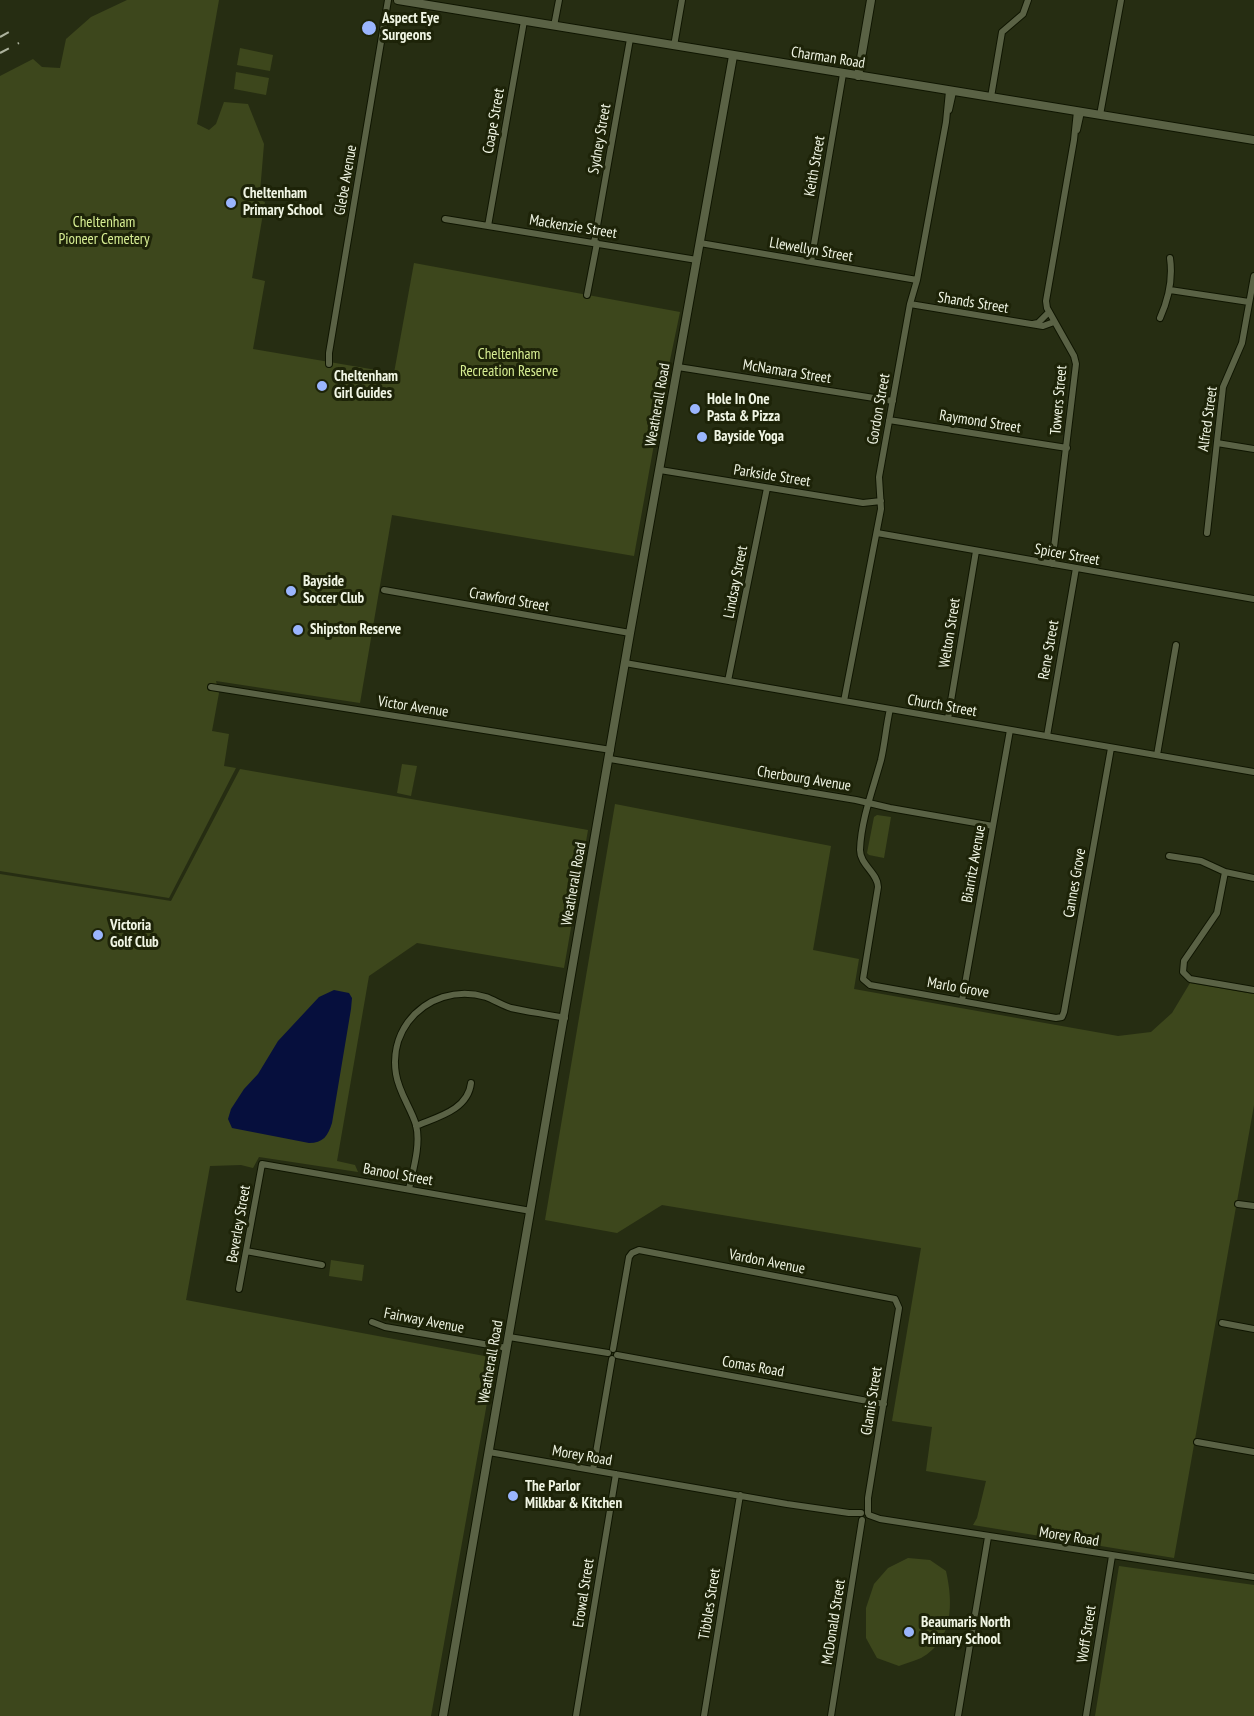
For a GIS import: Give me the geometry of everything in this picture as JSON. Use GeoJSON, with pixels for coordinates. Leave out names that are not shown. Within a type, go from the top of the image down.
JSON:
{"type":"FeatureCollection","features":[{"type":"Feature","properties":{"kind":"street","name":"Glebe Avenue"},"geometry":{"type":"LineString","coordinates":[[329,364],[388,0]]}},
{"type":"Feature","properties":{"kind":"street","name":"Charman Road"},"geometry":{"type":"LineString","coordinates":[[398,0],[436,3],[630,39],[1254,140]]}},
{"type":"Feature","properties":{"kind":"street"},"geometry":{"type":"LineString","coordinates":[[554,26],[559,0]]}},
{"type":"Feature","properties":{"kind":"street"},"geometry":{"type":"LineString","coordinates":[[674,46],[682,0]]}},
{"type":"Feature","properties":{"kind":"street"},"geometry":{"type":"LineString","coordinates":[[858,76],[871,0]]}},
{"type":"Feature","properties":{"kind":"street"},"geometry":{"type":"LineString","coordinates":[[991,98],[1002,32],[1023,14],[1028,0]]}},
{"type":"Feature","properties":{"kind":"street"},"geometry":{"type":"LineString","coordinates":[[1101,115],[1121,0]]}},
{"type":"Feature","properties":{"kind":"street","name":"Coape Street"},"geometry":{"type":"LineString","coordinates":[[488,225],[524,21]]}},
{"type":"Feature","properties":{"kind":"street","name":"Sydney Street"},"geometry":{"type":"LineString","coordinates":[[587,295],[630,39]]}},
{"type":"Feature","properties":{"kind":"street","name":"Weatherall Road"},"geometry":{"type":"LineString","coordinates":[[442,1716],[565,1018],[630,633],[733,56]]}},
{"type":"Feature","properties":{"kind":"street","name":"Keith Street"},"geometry":{"type":"LineString","coordinates":[[811,262],[843,74]]}},
{"type":"Feature","properties":{"kind":"street","name":"Gordon Street"},"geometry":{"type":"LineString","coordinates":[[844,701],[877,533],[881,501],[879,477],[951,91]]}},
{"type":"Feature","properties":{"kind":"street","name":"Towers Street"},"geometry":{"type":"LineString","coordinates":[[1052,564],[1076,364],[1074,356],[1046,305],[1046,294],[1079,112]]}},
{"type":"Feature","properties":{"kind":"street","name":"Mackenzie Street"},"geometry":{"type":"LineString","coordinates":[[445,219],[697,260]]}},
{"type":"Feature","properties":{"kind":"street","name":"Llewellyn Street"},"geometry":{"type":"LineString","coordinates":[[700,243],[917,280]]}},
{"type":"Feature","properties":{"kind":"street"},"geometry":{"type":"LineString","coordinates":[[1160,318],[1170,290],[1172,272],[1170,258]]}},
{"type":"Feature","properties":{"kind":"street","name":"Alfred Street"},"geometry":{"type":"LineString","coordinates":[[1207,533],[1223,387],[1239,353],[1254,276]]}},
{"type":"Feature","properties":{"kind":"street"},"geometry":{"type":"LineString","coordinates":[[1170,290],[1249,302]]}},
{"type":"Feature","properties":{"kind":"street","name":"Shands Street"},"geometry":{"type":"LineString","coordinates":[[910,304],[1046,326],[1054,322]]}},
{"type":"Feature","properties":{"kind":"street"},"geometry":{"type":"LineString","coordinates":[[1033,324],[1038,323],[1049,312]]}},
{"type":"Feature","properties":{"kind":"street","name":"McNamara Street"},"geometry":{"type":"LineString","coordinates":[[678,367],[893,401]]}},
{"type":"Feature","properties":{"kind":"street","name":"Raymond Street"},"geometry":{"type":"LineString","coordinates":[[889,420],[1067,448]]}},
{"type":"Feature","properties":{"kind":"street"},"geometry":{"type":"LineString","coordinates":[[1217,443],[1254,449]]}},
{"type":"Feature","properties":{"kind":"street","name":"Parkside Street"},"geometry":{"type":"LineString","coordinates":[[660,470],[863,503],[881,501]]}},
{"type":"Feature","properties":{"kind":"street","name":"Lindsay Street"},"geometry":{"type":"LineString","coordinates":[[728,681],[766,488]]}},
{"type":"Feature","properties":{"kind":"street","name":"Spicer Street"},"geometry":{"type":"LineString","coordinates":[[877,533],[1254,599]]}},
{"type":"Feature","properties":{"kind":"street","name":"Welton Street"},"geometry":{"type":"LineString","coordinates":[[948,719],[976,551]]}},
{"type":"Feature","properties":{"kind":"street","name":"Rene Street"},"geometry":{"type":"LineString","coordinates":[[1047,736],[1076,568]]}},
{"type":"Feature","properties":{"kind":"street","name":"Crawford Street"},"geometry":{"type":"LineString","coordinates":[[384,590],[630,633]]}},
{"type":"Feature","properties":{"kind":"street"},"geometry":{"type":"LineString","coordinates":[[1157,756],[1176,645]]}},
{"type":"Feature","properties":{"kind":"street","name":"Church Street"},"geometry":{"type":"LineString","coordinates":[[625,663],[1254,772]]}},
{"type":"Feature","properties":{"kind":"street","name":"Victor Avenue"},"geometry":{"type":"LineString","coordinates":[[211,687],[610,754]]}},
{"type":"Feature","properties":{"kind":"street"},"geometry":{"type":"LineString","coordinates":[[868,803],[881,758],[890,709]]}},
{"type":"Feature","properties":{"kind":"street","name":"Biarritz Avenue"},"geometry":{"type":"LineString","coordinates":[[962,1001],[1010,730]]}},
{"type":"Feature","properties":{"kind":"street","name":"Cannes Grove"},"geometry":{"type":"LineString","coordinates":[[1056,1018],[1062,1017],[1064,1012],[1111,748]]}},
{"type":"Feature","properties":{"kind":"street","name":"Cherbourg Avenue"},"geometry":{"type":"LineString","coordinates":[[610,754],[993,826]]}},
{"type":"Feature","properties":{"kind":"street","name":"Marlo Grove"},"geometry":{"type":"LineString","coordinates":[[868,803],[860,854],[876,879],[878,887],[862,974],[865,982],[870,985],[1056,1018]]}},
{"type":"Feature","properties":{"kind":"street"},"geometry":{"type":"LineString","coordinates":[[1169,856],[1207,863],[1224,872],[1254,878]]}},
{"type":"Feature","properties":{"kind":"street"},"geometry":{"type":"LineString","coordinates":[[1224,872],[1217,913],[1184,962],[1183,972],[1190,979],[1254,990]]}},
{"type":"Feature","properties":{"kind":"street"},"geometry":{"type":"LineString","coordinates":[[409,1189],[416,1145],[416,1126],[399,1089],[395,1058],[403,1030],[412,1017],[422,1008],[447,996],[473,994],[509,1007],[565,1018]]}},
{"type":"Feature","properties":{"kind":"street"},"geometry":{"type":"LineString","coordinates":[[416,1126],[461,1104],[468,1096],[471,1083]]}},
{"type":"Feature","properties":{"kind":"street","name":"Banool Street"},"geometry":{"type":"LineString","coordinates":[[262,1164],[531,1210]]}},
{"type":"Feature","properties":{"kind":"street","name":"Beverley Street"},"geometry":{"type":"LineString","coordinates":[[239,1289],[262,1164]]}},
{"type":"Feature","properties":{"kind":"street"},"geometry":{"type":"LineString","coordinates":[[1238,1204],[1254,1206]]}},
{"type":"Feature","properties":{"kind":"street","name":"Vardon Avenue"},"geometry":{"type":"LineString","coordinates":[[612,1354],[629,1257],[639,1250],[891,1298],[898,1302],[899,1308]]}},
{"type":"Feature","properties":{"kind":"street"},"geometry":{"type":"LineString","coordinates":[[246,1251],[322,1265]]}},
{"type":"Feature","properties":{"kind":"street","name":"Glamis Street"},"geometry":{"type":"LineString","coordinates":[[865,1516],[899,1308]]}},
{"type":"Feature","properties":{"kind":"street","name":"Fairway Avenue"},"geometry":{"type":"LineString","coordinates":[[372,1322],[384,1327],[507,1348]]}},
{"type":"Feature","properties":{"kind":"street"},"geometry":{"type":"LineString","coordinates":[[1222,1323],[1254,1329]]}},
{"type":"Feature","properties":{"kind":"street","name":"Comas Road"},"geometry":{"type":"LineString","coordinates":[[509,1337],[884,1404]]}},
{"type":"Feature","properties":{"kind":"street"},"geometry":{"type":"LineString","coordinates":[[593,1470],[612,1354]]}},
{"type":"Feature","properties":{"kind":"street"},"geometry":{"type":"LineString","coordinates":[[1197,1442],[1254,1452]]}},
{"type":"Feature","properties":{"kind":"street","name":"Morey Road"},"geometry":{"type":"LineString","coordinates":[[489,1452],[988,1537],[1254,1577]]}},
{"type":"Feature","properties":{"kind":"street","name":"Erowal Street"},"geometry":{"type":"LineString","coordinates":[[576,1716],[616,1474]]}},
{"type":"Feature","properties":{"kind":"street","name":"Tibbles Street"},"geometry":{"type":"LineString","coordinates":[[704,1716],[740,1495]]}},
{"type":"Feature","properties":{"kind":"street","name":"McDonald Street"},"geometry":{"type":"LineString","coordinates":[[831,1716],[865,1516]]}},
{"type":"Feature","properties":{"kind":"street"},"geometry":{"type":"LineString","coordinates":[[958,1716],[988,1537]]}},
{"type":"Feature","properties":{"kind":"street","name":"Woff Street"},"geometry":{"type":"LineString","coordinates":[[1086,1716],[1112,1556]]}},
{"type":"Feature","properties":{"kind":"green space"},"geometry":{"type":"Polygon","coordinates":[[[127,0],[219,0],[197,124],[209,130],[216,124],[224,102],[248,104],[264,144],[260,192],[250,196],[265,202],[252,278],[265,281],[253,349],[394,373],[414,263],[680,312],[634,556],[392,515],[360,703],[216,681],[219,693],[212,731],[229,734],[224,766],[236,768],[169,898],[0,871],[0,76],[33,59],[42,67],[60,68],[66,39],[91,17],[127,0]]]}},
{"type":"Feature","properties":{"kind":"green space"},"geometry":{"type":"Polygon","coordinates":[[[240,48],[273,55],[270,71],[237,65],[240,48]]]}},
{"type":"Feature","properties":{"kind":"green space"},"geometry":{"type":"Polygon","coordinates":[[[236,72],[269,78],[266,95],[234,89],[236,72]]]}},
{"type":"Feature","properties":{"kind":"green space"},"geometry":{"type":"Polygon","coordinates":[[[402,764],[417,766],[411,796],[397,793],[402,764]]]}},
{"type":"Feature","properties":{"kind":"green space","name":"Victoria Golf Club"},"geometry":{"type":"Polygon","coordinates":[[[240,769],[588,830],[564,968],[417,943],[369,976],[337,1161],[355,1165],[358,1172],[259,1157],[253,1168],[241,1165],[210,1166],[186,1300],[495,1358],[431,1716],[0,1716],[0,874],[171,901],[240,769]]]}},
{"type":"Feature","properties":{"kind":"green space"},"geometry":{"type":"Polygon","coordinates":[[[615,804],[831,846],[813,950],[859,959],[854,989],[1118,1036],[1151,1032],[1172,1013],[1190,983],[1254,994],[1254,1105],[1174,1558],[973,1525],[977,1518],[986,1481],[926,1471],[932,1427],[892,1421],[921,1248],[662,1205],[617,1233],[545,1220],[615,804]]]}},
{"type":"Feature","properties":{"kind":"green space"},"geometry":{"type":"Polygon","coordinates":[[[877,815],[891,817],[884,858],[867,853],[874,817],[877,815]]]}},
{"type":"Feature","properties":{"kind":"green space"},"geometry":{"type":"Polygon","coordinates":[[[331,1260],[364,1265],[362,1281],[329,1276],[331,1260]]]}},
{"type":"Feature","properties":{"kind":"green space"},"geometry":{"type":"Polygon","coordinates":[[[908,1558],[930,1560],[946,1571],[950,1607],[945,1631],[940,1641],[921,1658],[899,1666],[877,1658],[866,1638],[866,1608],[874,1584],[888,1568],[908,1558]]]}},
{"type":"Feature","properties":{"kind":"green space"},"geometry":{"type":"Polygon","coordinates":[[[1119,1566],[1254,1585],[1254,1716],[1095,1716],[1119,1566]]]}},
{"type":"Feature","properties":{"kind":"shaded area"},"geometry":{"type":"Polygon","coordinates":[[[334,990],[349,993],[352,998],[332,1123],[327,1135],[318,1142],[309,1143],[232,1128],[228,1119],[231,1109],[244,1089],[258,1074],[278,1041],[319,997],[334,990]]]}},
{"type":"Feature","properties":{"kind":"railway"},"geometry":{"type":"LineString","coordinates":[[0,37],[11,31]]}},
{"type":"Feature","properties":{"kind":"railway"},"geometry":{"type":"LineString","coordinates":[[0,53],[19,43]]}},
{"type":"Feature","properties":{"kind":"place","name":"Aspect Eye Surgeons"},"geometry":{"type":"Point","coordinates":[369,28]}},
{"type":"Feature","properties":{"kind":"place","name":"Cheltenham Primary School"},"geometry":{"type":"Point","coordinates":[231,203]}},
{"type":"Feature","properties":{"kind":"place","name":"Cheltenham Girl Guides"},"geometry":{"type":"Point","coordinates":[322,386]}},
{"type":"Feature","properties":{"kind":"place","name":"Hole In One Pasta & Pizza"},"geometry":{"type":"Point","coordinates":[695,409]}},
{"type":"Feature","properties":{"kind":"place","name":"Bayside Yoga"},"geometry":{"type":"Point","coordinates":[702,437]}},
{"type":"Feature","properties":{"kind":"place","name":"Bayside Soccer Club"},"geometry":{"type":"Point","coordinates":[291,591]}},
{"type":"Feature","properties":{"kind":"place","name":"Shipston Reserve"},"geometry":{"type":"Point","coordinates":[298,630]}},
{"type":"Feature","properties":{"kind":"place","name":"Victoria Golf Club"},"geometry":{"type":"Point","coordinates":[98,935]}},
{"type":"Feature","properties":{"kind":"place","name":"The Parlor Milkbar & Kitchen"},"geometry":{"type":"Point","coordinates":[513,1496]}},
{"type":"Feature","properties":{"kind":"place","name":"Beaumaris North Primary School"},"geometry":{"type":"Point","coordinates":[909,1632]}},
{"type":"Feature","properties":{"kind":"park label","name":"Cheltenham Pioneer Cemetery"},"geometry":{"type":"Point","coordinates":[104,232]}},
{"type":"Feature","properties":{"kind":"park label","name":"Cheltenham Recreation Reserve"},"geometry":{"type":"Point","coordinates":[509,364]}}]}
